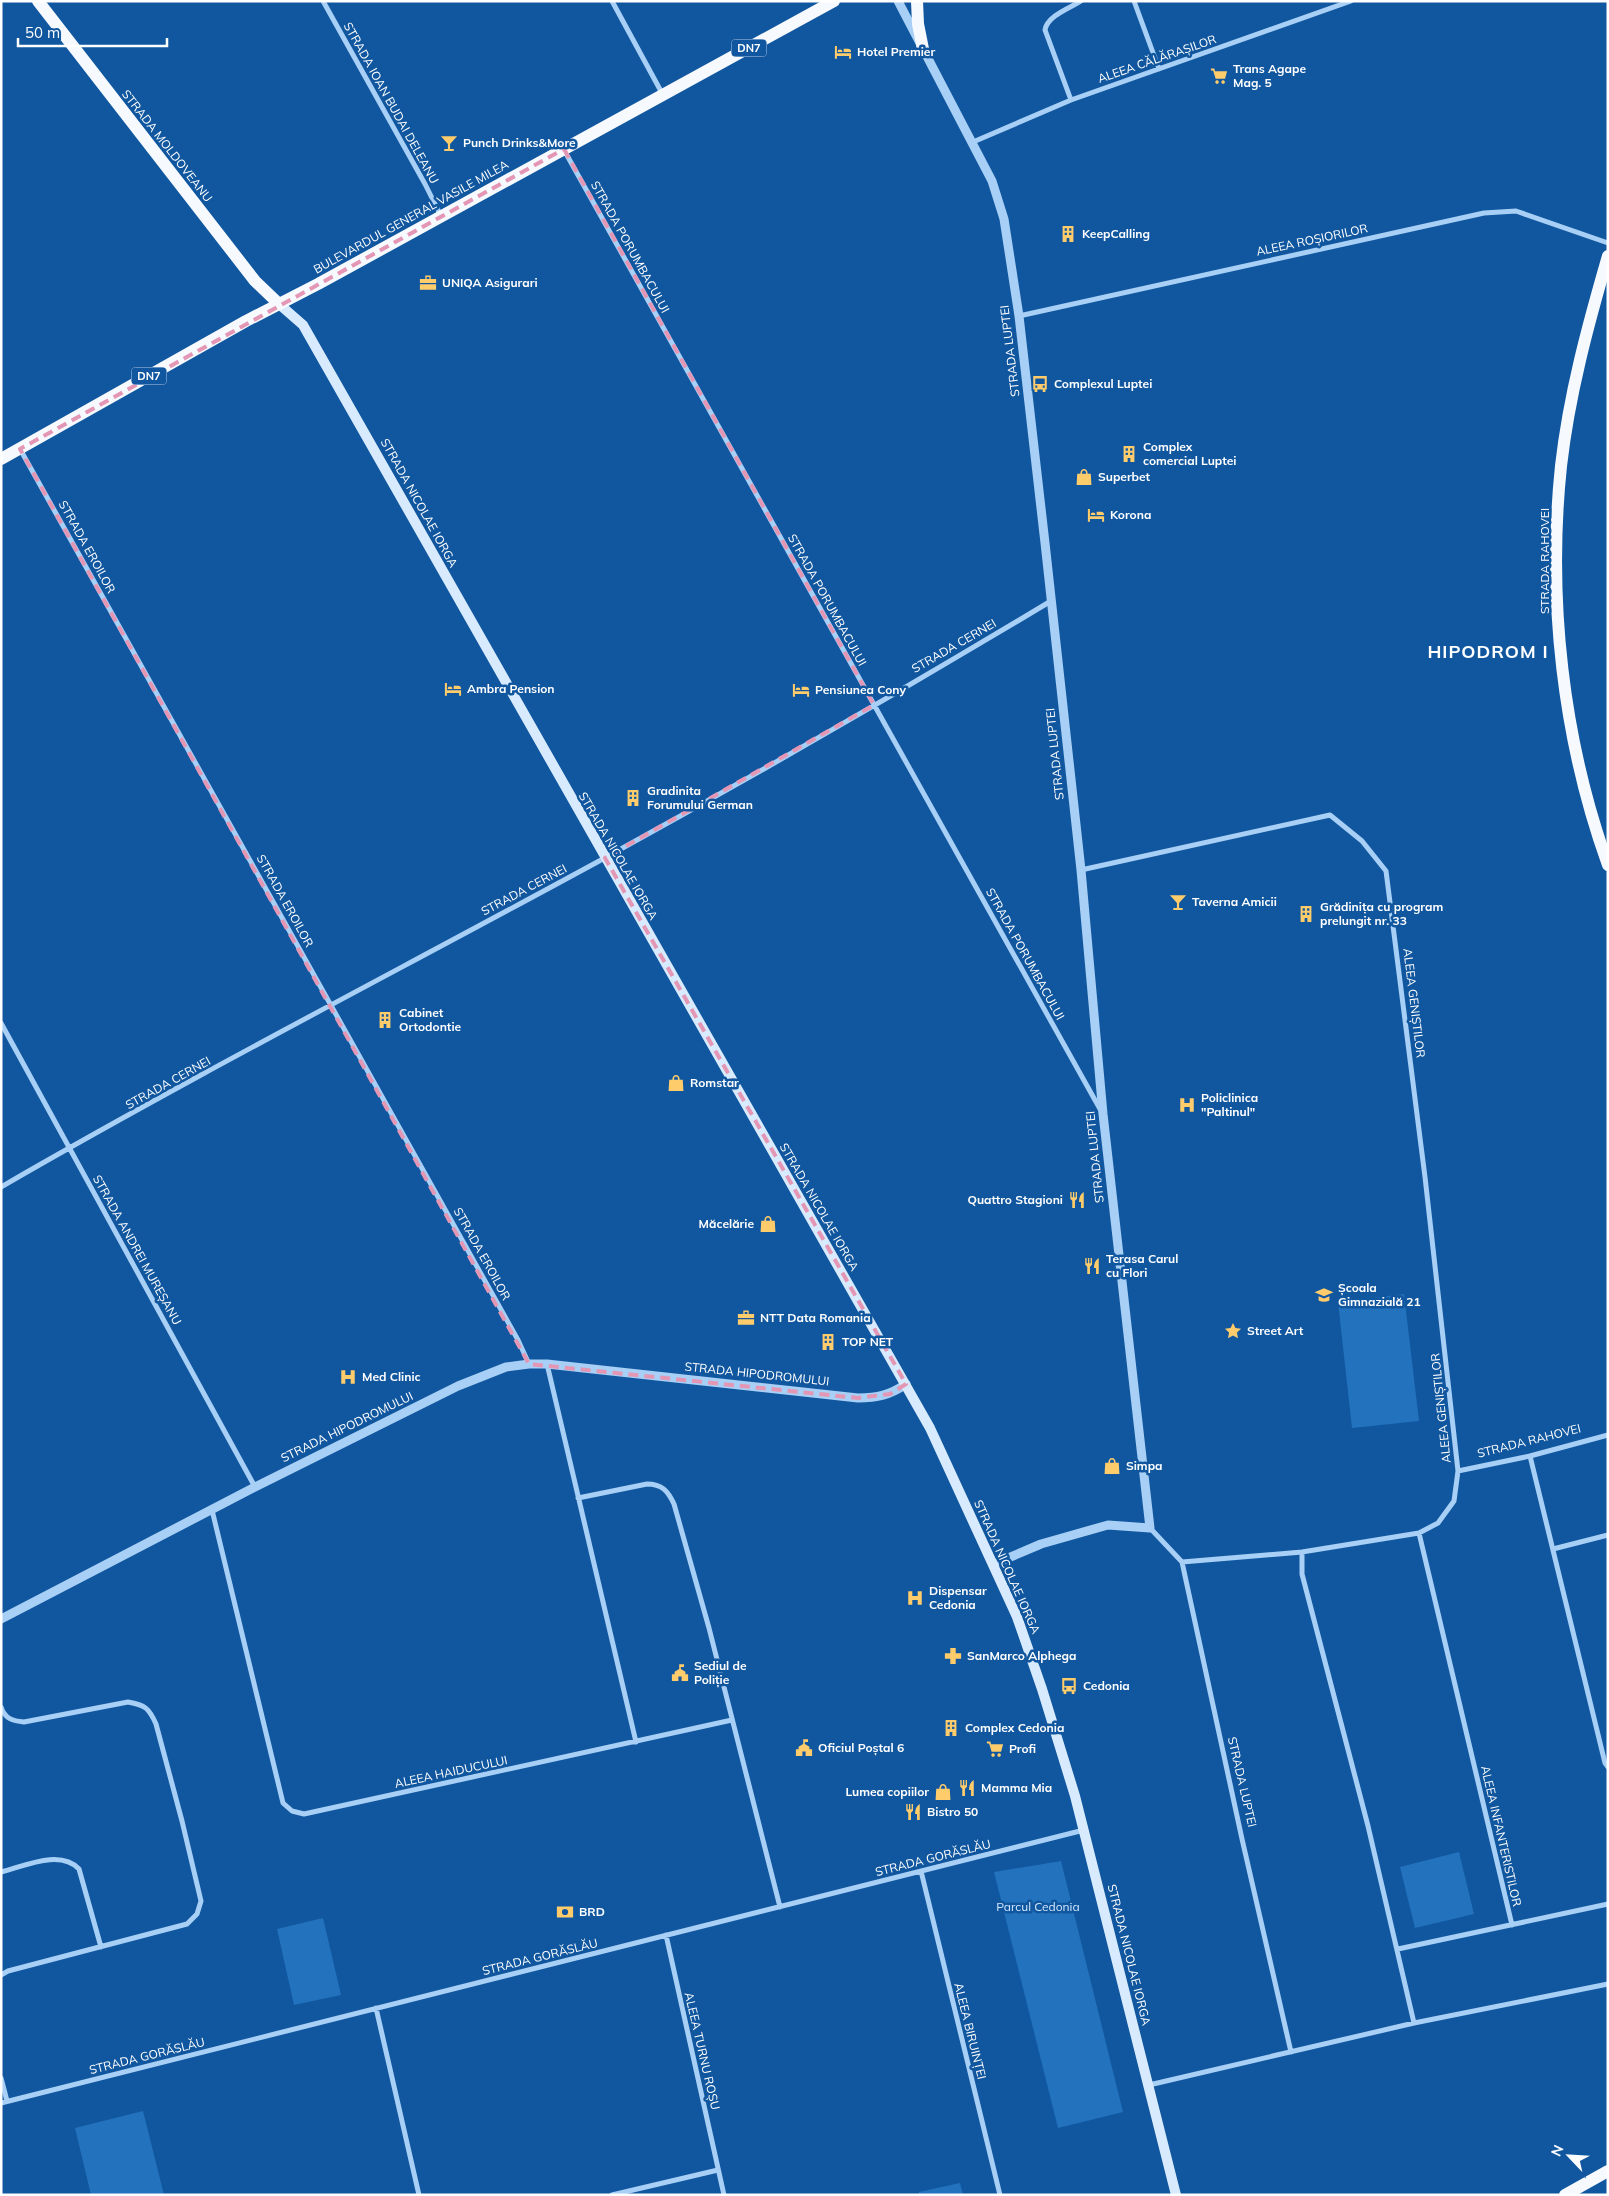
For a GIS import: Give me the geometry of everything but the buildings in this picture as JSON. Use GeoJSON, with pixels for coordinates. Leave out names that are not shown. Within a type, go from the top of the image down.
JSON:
{"type":"FeatureCollection","features":[{"type":"Feature","properties":{"kind":"main road","name":"STRADA MOLDOVEANU"},"geometry":{"type":"LineString","coordinates":[[38,1],[255,281],[279,304]]}},
{"type":"Feature","properties":{"kind":"main road","name":"BULEVARDUL GENERAL VASILE MILEA"},"geometry":{"type":"LineString","coordinates":[[1,459],[279,304],[834,1]]}},
{"type":"Feature","properties":{"kind":"main road"},"geometry":{"type":"LineString","coordinates":[[917,1],[918,24],[923,49]]}},
{"type":"Feature","properties":{"kind":"main road","name":"STRADA RAHOVEI"},"geometry":{"type":"LineString","coordinates":[[1608,256],[1579,362],[1569,413],[1561,466],[1557,573],[1562,661],[1577,758],[1591,820],[1608,865]]}},
{"type":"Feature","properties":{"kind":"main road","name":"STRADA NICOLAE IORGA"},"geometry":{"type":"LineString","coordinates":[[279,304],[304,325],[930,1428],[994,1564],[1024,1636],[1075,1796],[1176,2195]]}},
{"type":"Feature","properties":{"kind":"main road"},"geometry":{"type":"LineString","coordinates":[[1565,2195],[1608,2171]]}},
{"type":"Feature","properties":{"kind":"street","name":"STRADA IOAN BUDAI DELEANU"},"geometry":{"type":"LineString","coordinates":[[323,1],[441,216]]}},
{"type":"Feature","properties":{"kind":"street"},"geometry":{"type":"LineString","coordinates":[[612,1],[663,95]]}},
{"type":"Feature","properties":{"kind":"street","name":"STRADA LUPTEI"},"geometry":{"type":"LineString","coordinates":[[898,1],[992,181],[999,200],[1019,316],[1081,870],[1103,1114],[1150,1528]]}},
{"type":"Feature","properties":{"kind":"street"},"geometry":{"type":"LineString","coordinates":[[1071,100],[1045,30],[1046,24],[1051,19],[1081,1]]}},
{"type":"Feature","properties":{"kind":"street"},"geometry":{"type":"LineString","coordinates":[[1134,1],[1160,69]]}},
{"type":"Feature","properties":{"kind":"street","name":"ALEEA CĂLĂRAȘILOR"},"geometry":{"type":"LineString","coordinates":[[973,142],[1071,100],[1351,1]]}},
{"type":"Feature","properties":{"kind":"street","name":"STRADA PORUMBACULUI"},"geometry":{"type":"LineString","coordinates":[[564,149],[1103,1114]]}},
{"type":"Feature","properties":{"kind":"street","name":"ALEEA ROȘIORILOR"},"geometry":{"type":"LineString","coordinates":[[1019,316],[1484,213],[1516,212],[1608,243]]}},
{"type":"Feature","properties":{"kind":"street","name":"STRADA EROILOR"},"geometry":{"type":"LineString","coordinates":[[20,449],[332,1004],[513,1331],[529,1364]]}},
{"type":"Feature","properties":{"kind":"street","name":"STRADA CERNEI"},"geometry":{"type":"LineString","coordinates":[[1,1187],[332,1004],[605,858],[874,705],[1051,601]]}},
{"type":"Feature","properties":{"kind":"street","name":"ALEEA GENIȘTILOR"},"geometry":{"type":"LineString","coordinates":[[1081,870],[1330,814],[1362,841],[1386,871],[1413,1081],[1458,1471]]}},
{"type":"Feature","properties":{"kind":"street","name":"STRADA ANDREI MUREȘANU"},"geometry":{"type":"LineString","coordinates":[[1,1023],[255,1487]]}},
{"type":"Feature","properties":{"kind":"street"},"geometry":{"type":"LineString","coordinates":[[547,1364],[636,1742]]}},
{"type":"Feature","properties":{"kind":"street","name":"STRADA HIPODROMULUI"},"geometry":{"type":"LineString","coordinates":[[1,1619],[255,1487],[458,1386],[506,1367],[547,1364],[858,1398],[885,1396],[906,1384]]}},
{"type":"Feature","properties":{"kind":"street","name":"STRADA RAHOVEI"},"geometry":{"type":"LineString","coordinates":[[1458,1471],[1530,1456],[1608,1435]]}},
{"type":"Feature","properties":{"kind":"street"},"geometry":{"type":"LineString","coordinates":[[1530,1456],[1608,1767]]}},
{"type":"Feature","properties":{"kind":"street"},"geometry":{"type":"LineString","coordinates":[[994,1564],[1040,1544],[1108,1525],[1150,1528],[1182,1562],[1302,1552],[1418,1533],[1438,1524],[1454,1501],[1458,1471]]}},
{"type":"Feature","properties":{"kind":"street"},"geometry":{"type":"LineString","coordinates":[[578,1498],[654,1484],[664,1488],[674,1504],[709,1628],[780,1907]]}},
{"type":"Feature","properties":{"kind":"street","name":"ALEEA HAIDUCULUI"},"geometry":{"type":"LineString","coordinates":[[212,1510],[283,1803],[292,1811],[304,1814],[732,1720]]}},
{"type":"Feature","properties":{"kind":"street","name":"ALEEA INFANTERISTILOR"},"geometry":{"type":"LineString","coordinates":[[1398,1949],[1512,1925],[1418,1533]]}},
{"type":"Feature","properties":{"kind":"street"},"geometry":{"type":"LineString","coordinates":[[1553,1549],[1608,1536]]}},
{"type":"Feature","properties":{"kind":"street"},"geometry":{"type":"LineString","coordinates":[[1302,1552],[1302,1574],[1398,1949],[1414,2024]]}},
{"type":"Feature","properties":{"kind":"street","name":"STRADA LUPTEI"},"geometry":{"type":"LineString","coordinates":[[1182,1562],[1242,1839],[1291,2052]]}},
{"type":"Feature","properties":{"kind":"street"},"geometry":{"type":"LineString","coordinates":[[1,1707],[3,1714],[13,1722],[24,1722],[128,1702],[142,1704],[151,1714],[156,1724],[200,1895],[200,1908],[187,1924],[8,1971],[1,1975]]}},
{"type":"Feature","properties":{"kind":"street","name":"STRADA GORĂSLĂU"},"geometry":{"type":"LineString","coordinates":[[4,2102],[1084,1830]]}},
{"type":"Feature","properties":{"kind":"street"},"geometry":{"type":"LineString","coordinates":[[1,1872],[60,1858],[74,1864],[80,1869],[100,1947]]}},
{"type":"Feature","properties":{"kind":"street","name":"ALEEA BIRUINȚEI"},"geometry":{"type":"LineString","coordinates":[[921,1871],[1000,2195]]}},
{"type":"Feature","properties":{"kind":"street"},"geometry":{"type":"LineString","coordinates":[[1512,1925],[1608,1904]]}},
{"type":"Feature","properties":{"kind":"street","name":"ALEEA TURNU ROȘU"},"geometry":{"type":"LineString","coordinates":[[666,1936],[724,2195]]}},
{"type":"Feature","properties":{"kind":"street"},"geometry":{"type":"LineString","coordinates":[[1149,2085],[1414,2024],[1608,1984]]}},
{"type":"Feature","properties":{"kind":"street"},"geometry":{"type":"LineString","coordinates":[[376,2008],[419,2195]]}},
{"type":"Feature","properties":{"kind":"street"},"geometry":{"type":"LineString","coordinates":[[1,2078],[4,2102]]}},
{"type":"Feature","properties":{"kind":"street"},"geometry":{"type":"LineString","coordinates":[[612,2195],[718,2170]]}},
{"type":"Feature","properties":{"kind":"highlighted area"},"geometry":{"type":"Polygon","coordinates":[[[564,149],[874,705],[605,858],[906,1384],[890,1394],[858,1398],[529,1364],[20,449],[564,149]]]}},
{"type":"Feature","properties":{"kind":"green space"},"geometry":{"type":"Polygon","coordinates":[[[1404,1294],[1419,1421],[1352,1428],[1338,1302],[1404,1294]]]}},
{"type":"Feature","properties":{"kind":"green space"},"geometry":{"type":"Polygon","coordinates":[[[1459,1852],[1474,1914],[1415,1928],[1400,1867],[1459,1852]]]}},
{"type":"Feature","properties":{"kind":"green space","name":"Parcul Cedonia"},"geometry":{"type":"Polygon","coordinates":[[[1061,1861],[1123,2112],[1058,2128],[994,1872],[1061,1861]]]}},
{"type":"Feature","properties":{"kind":"green space"},"geometry":{"type":"Polygon","coordinates":[[[323,1918],[341,1995],[294,2005],[277,1929],[323,1918]]]}},
{"type":"Feature","properties":{"kind":"green space"},"geometry":{"type":"Polygon","coordinates":[[[143,2111],[164,2195],[91,2195],[75,2128],[143,2111]]]}},
{"type":"Feature","properties":{"kind":"green space"},"geometry":{"type":"Polygon","coordinates":[[[960,2183],[963,2195],[919,2195],[919,2192],[960,2183]]]}},
{"type":"Feature","properties":{"kind":"place","name":"Hotel Premier"},"geometry":{"type":"Point","coordinates":[843,52]}},
{"type":"Feature","properties":{"kind":"place","name":"Trans Agape Mag. 5"},"geometry":{"type":"Point","coordinates":[1219,76]}},
{"type":"Feature","properties":{"kind":"place","name":"Punch Drinks&More"},"geometry":{"type":"Point","coordinates":[449,143]}},
{"type":"Feature","properties":{"kind":"place","name":"KeepCalling"},"geometry":{"type":"Point","coordinates":[1068,234]}},
{"type":"Feature","properties":{"kind":"place","name":"UNIQA Asigurari"},"geometry":{"type":"Point","coordinates":[428,283]}},
{"type":"Feature","properties":{"kind":"place","name":"Complexul Luptei"},"geometry":{"type":"Point","coordinates":[1040,384]}},
{"type":"Feature","properties":{"kind":"place","name":"Complex comercial Luptei"},"geometry":{"type":"Point","coordinates":[1129,454]}},
{"type":"Feature","properties":{"kind":"place","name":"Superbet"},"geometry":{"type":"Point","coordinates":[1084,477]}},
{"type":"Feature","properties":{"kind":"place","name":"Korona"},"geometry":{"type":"Point","coordinates":[1096,515]}},
{"type":"Feature","properties":{"kind":"place","name":"Ambra Pension"},"geometry":{"type":"Point","coordinates":[453,689]}},
{"type":"Feature","properties":{"kind":"place","name":"Pensiunea Cony"},"geometry":{"type":"Point","coordinates":[801,690]}},
{"type":"Feature","properties":{"kind":"place","name":"Gradinita Forumului German"},"geometry":{"type":"Point","coordinates":[633,798]}},
{"type":"Feature","properties":{"kind":"place","name":"Taverna Amicii"},"geometry":{"type":"Point","coordinates":[1178,902]}},
{"type":"Feature","properties":{"kind":"place","name":"Grădinița cu program prelungit nr. 33"},"geometry":{"type":"Point","coordinates":[1306,914]}},
{"type":"Feature","properties":{"kind":"place","name":"Cabinet Ortodontie"},"geometry":{"type":"Point","coordinates":[385,1020]}},
{"type":"Feature","properties":{"kind":"place","name":"Romstar"},"geometry":{"type":"Point","coordinates":[676,1083]}},
{"type":"Feature","properties":{"kind":"place","name":"Policlinica \"Paltinul\""},"geometry":{"type":"Point","coordinates":[1187,1105]}},
{"type":"Feature","properties":{"kind":"place","name":"Quattro Stagioni"},"geometry":{"type":"Point","coordinates":[1077,1200]}},
{"type":"Feature","properties":{"kind":"place","name":"Măcelărie"},"geometry":{"type":"Point","coordinates":[768,1224]}},
{"type":"Feature","properties":{"kind":"place","name":"Terasa Carul cu Flori"},"geometry":{"type":"Point","coordinates":[1092,1266]}},
{"type":"Feature","properties":{"kind":"place","name":"Școala Gimnazială 21"},"geometry":{"type":"Point","coordinates":[1324,1295]}},
{"type":"Feature","properties":{"kind":"place","name":"NTT Data Romania"},"geometry":{"type":"Point","coordinates":[746,1318]}},
{"type":"Feature","properties":{"kind":"place","name":"Street Art"},"geometry":{"type":"Point","coordinates":[1233,1331]}},
{"type":"Feature","properties":{"kind":"place","name":"TOP NET"},"geometry":{"type":"Point","coordinates":[828,1342]}},
{"type":"Feature","properties":{"kind":"place","name":"Med Clinic"},"geometry":{"type":"Point","coordinates":[348,1377]}},
{"type":"Feature","properties":{"kind":"place","name":"Simpa"},"geometry":{"type":"Point","coordinates":[1112,1466]}},
{"type":"Feature","properties":{"kind":"place","name":"Dispensar Cedonia"},"geometry":{"type":"Point","coordinates":[915,1598]}},
{"type":"Feature","properties":{"kind":"place","name":"SanMarco Alphega"},"geometry":{"type":"Point","coordinates":[953,1656]}},
{"type":"Feature","properties":{"kind":"place","name":"Sediul de Poliție"},"geometry":{"type":"Point","coordinates":[680,1673]}},
{"type":"Feature","properties":{"kind":"place","name":"Cedonia"},"geometry":{"type":"Point","coordinates":[1069,1686]}},
{"type":"Feature","properties":{"kind":"place","name":"Complex Cedonia"},"geometry":{"type":"Point","coordinates":[951,1728]}},
{"type":"Feature","properties":{"kind":"place","name":"Oficiul Poștal 6"},"geometry":{"type":"Point","coordinates":[804,1748]}},
{"type":"Feature","properties":{"kind":"place","name":"Profi"},"geometry":{"type":"Point","coordinates":[995,1749]}},
{"type":"Feature","properties":{"kind":"place","name":"Mamma Mia"},"geometry":{"type":"Point","coordinates":[967,1788]}},
{"type":"Feature","properties":{"kind":"place","name":"Lumea copiilor"},"geometry":{"type":"Point","coordinates":[943,1792]}},
{"type":"Feature","properties":{"kind":"place","name":"Bistro 50"},"geometry":{"type":"Point","coordinates":[913,1812]}},
{"type":"Feature","properties":{"kind":"place","name":"BRD"},"geometry":{"type":"Point","coordinates":[565,1912]}},
{"type":"Feature","properties":{"kind":"district","name":"HIPODROM I"},"geometry":{"type":"Point","coordinates":[1488,652]}}]}
